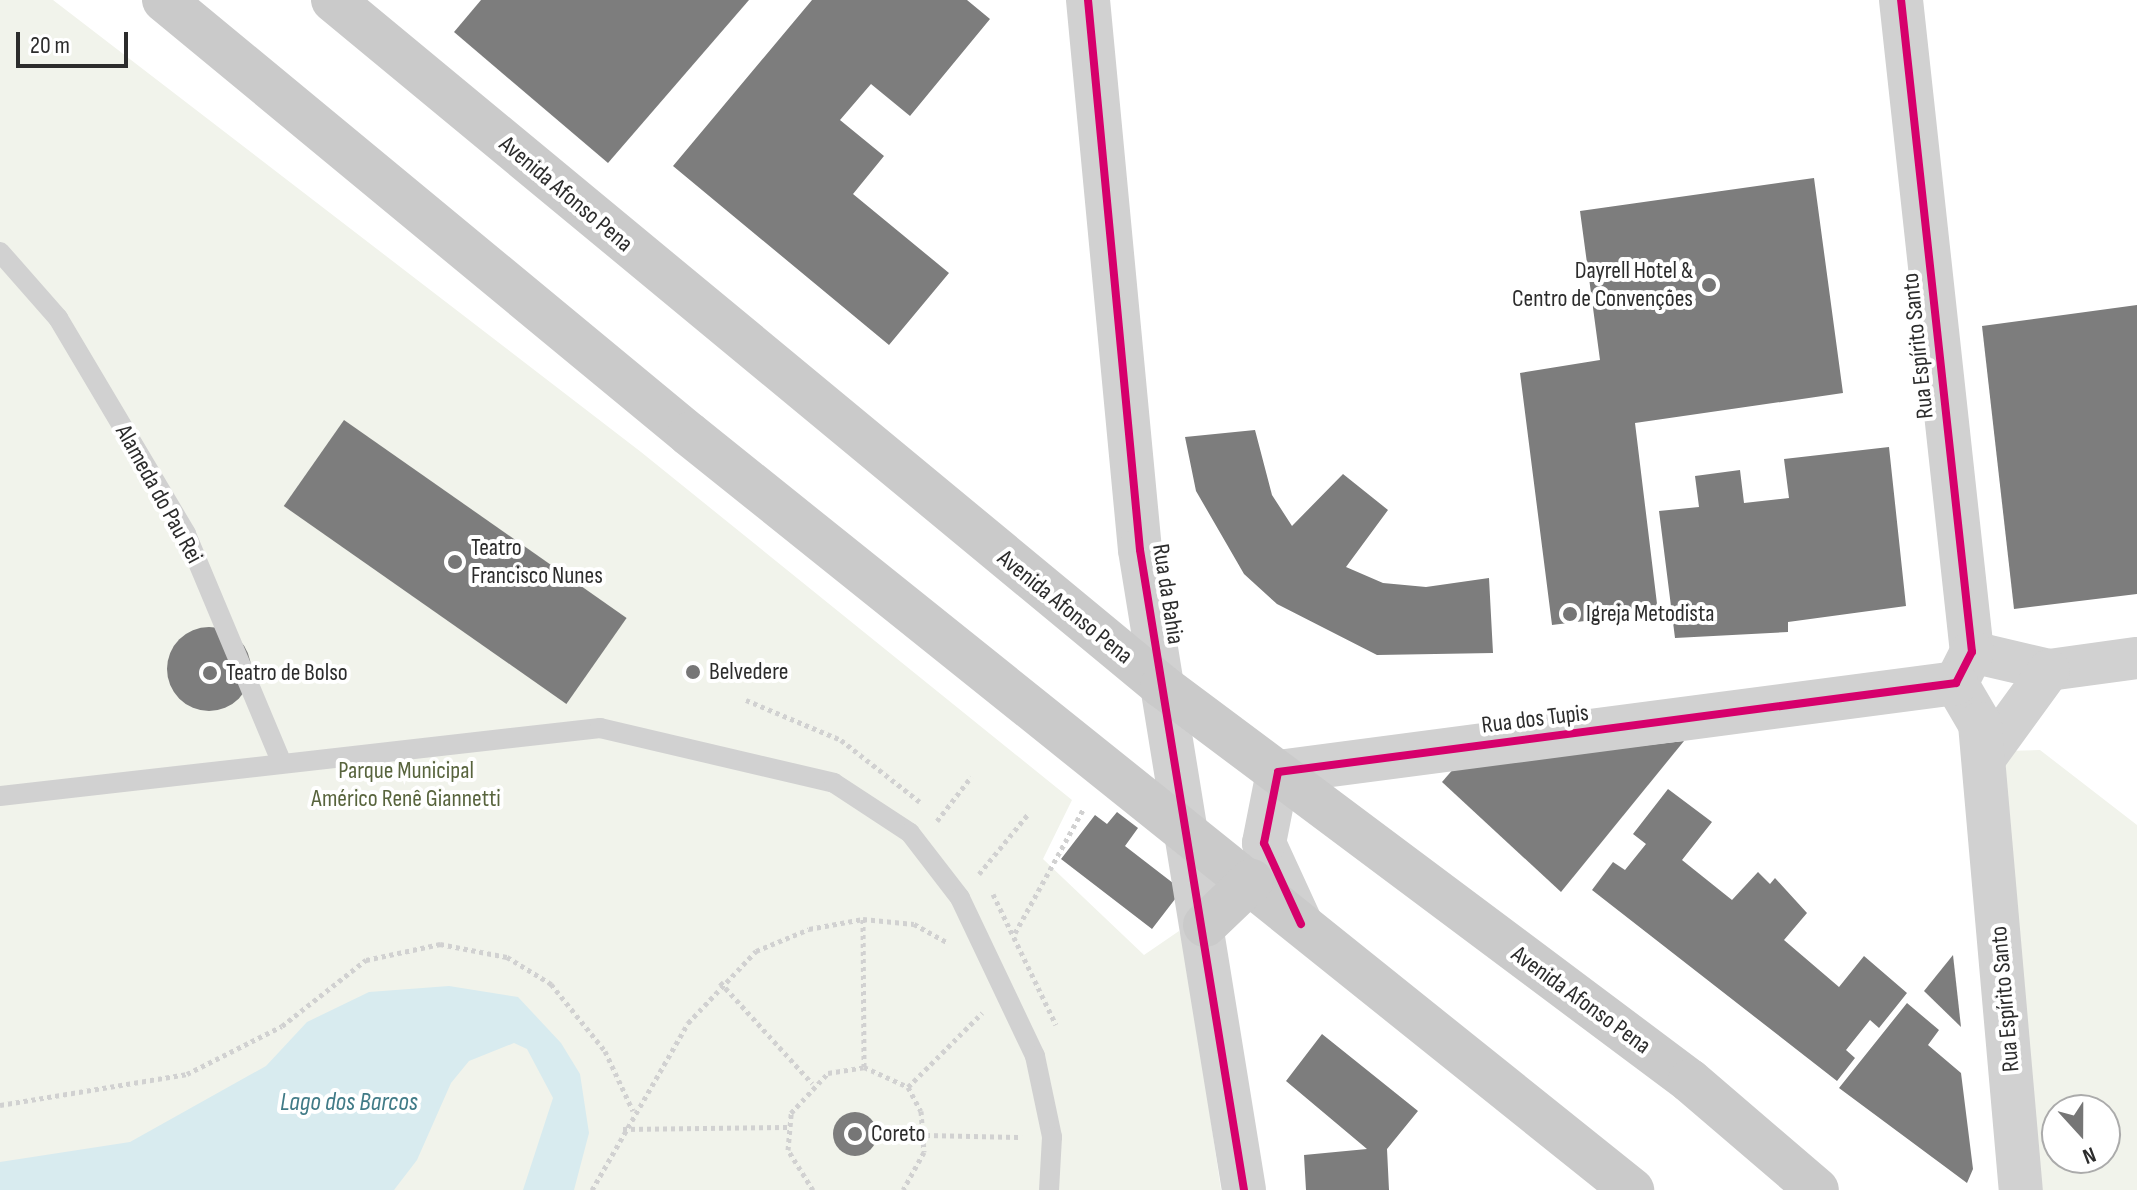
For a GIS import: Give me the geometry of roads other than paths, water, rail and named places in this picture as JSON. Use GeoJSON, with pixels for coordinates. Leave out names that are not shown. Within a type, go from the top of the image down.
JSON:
{"type":"FeatureCollection","features":[{"type":"Feature","properties":{"kind":"main road"},"geometry":{"type":"LineString","coordinates":[[164,0],[1632,1190]]}},
{"type":"Feature","properties":{"kind":"main road","name":"Avenida Afonso Pena"},"geometry":{"type":"LineString","coordinates":[[333,0],[1162,686],[1690,1081],[1817,1190]]}},
{"type":"Feature","properties":{"kind":"main road"},"geometry":{"type":"LineString","coordinates":[[1205,925],[1251,881]]}},
{"type":"Feature","properties":{"kind":"street","name":"Rua da Bahia"},"geometry":{"type":"LineString","coordinates":[[1088,0],[1140,550],[1205,925],[1244,1190]]}},
{"type":"Feature","properties":{"kind":"street","name":"Rua Espírito Santo"},"geometry":{"type":"LineString","coordinates":[[1901,0],[1964,667],[1980,724],[2021,1190]]}},
{"type":"Feature","properties":{"kind":"street","name":"Rua dos Tupis"},"geometry":{"type":"LineString","coordinates":[[1278,772],[1964,667],[2049,670],[2137,658]]}},
{"type":"Feature","properties":{"kind":"street"},"geometry":{"type":"LineString","coordinates":[[1983,761],[2049,670]]}},
{"type":"Feature","properties":{"kind":"street"},"geometry":{"type":"LineString","coordinates":[[1278,772],[1264,843],[1301,924]]}},
{"type":"Feature","properties":{"kind":"lane","name":"Alameda do Pau Rei"},"geometry":{"type":"LineString","coordinates":[[0,252],[58,318],[186,534],[280,759]]}},
{"type":"Feature","properties":{"kind":"lane"},"geometry":{"type":"LineString","coordinates":[[0,796],[280,759],[600,728],[834,783],[910,833],[960,898],[1035,1056],[1052,1137],[1049,1190]]}},
{"type":"Feature","properties":{"kind":"water","name":"Lago dos Barcos"},"geometry":{"type":"Polygon","coordinates":[[[449,986],[518,997],[561,1043],[580,1074],[589,1133],[574,1190],[523,1190],[553,1098],[527,1049],[514,1043],[469,1061],[451,1083],[417,1160],[394,1190],[0,1190],[0,1162],[130,1142],[266,1066],[307,1022],[369,992],[449,986]]]}},
{"type":"Feature","properties":{"kind":"place","name":"Dayrell Hotel & Centro de Convenções"},"geometry":{"type":"Point","coordinates":[1709,285]}},
{"type":"Feature","properties":{"kind":"place","name":"Teatro Francisco Nunes"},"geometry":{"type":"Point","coordinates":[455,562]}},
{"type":"Feature","properties":{"kind":"place","name":"Igreja Metodista"},"geometry":{"type":"Point","coordinates":[1570,614]}},
{"type":"Feature","properties":{"kind":"place","name":"Belvedere"},"geometry":{"type":"Point","coordinates":[693,672]}},
{"type":"Feature","properties":{"kind":"place","name":"Teatro de Bolso"},"geometry":{"type":"Point","coordinates":[210,673]}},
{"type":"Feature","properties":{"kind":"place","name":"Coreto"},"geometry":{"type":"Point","coordinates":[855,1134]}},
{"type":"Feature","properties":{"kind":"park label","name":"Parque Municipal Américo Renê Giannetti"},"geometry":{"type":"Point","coordinates":[406,785]}}]}
